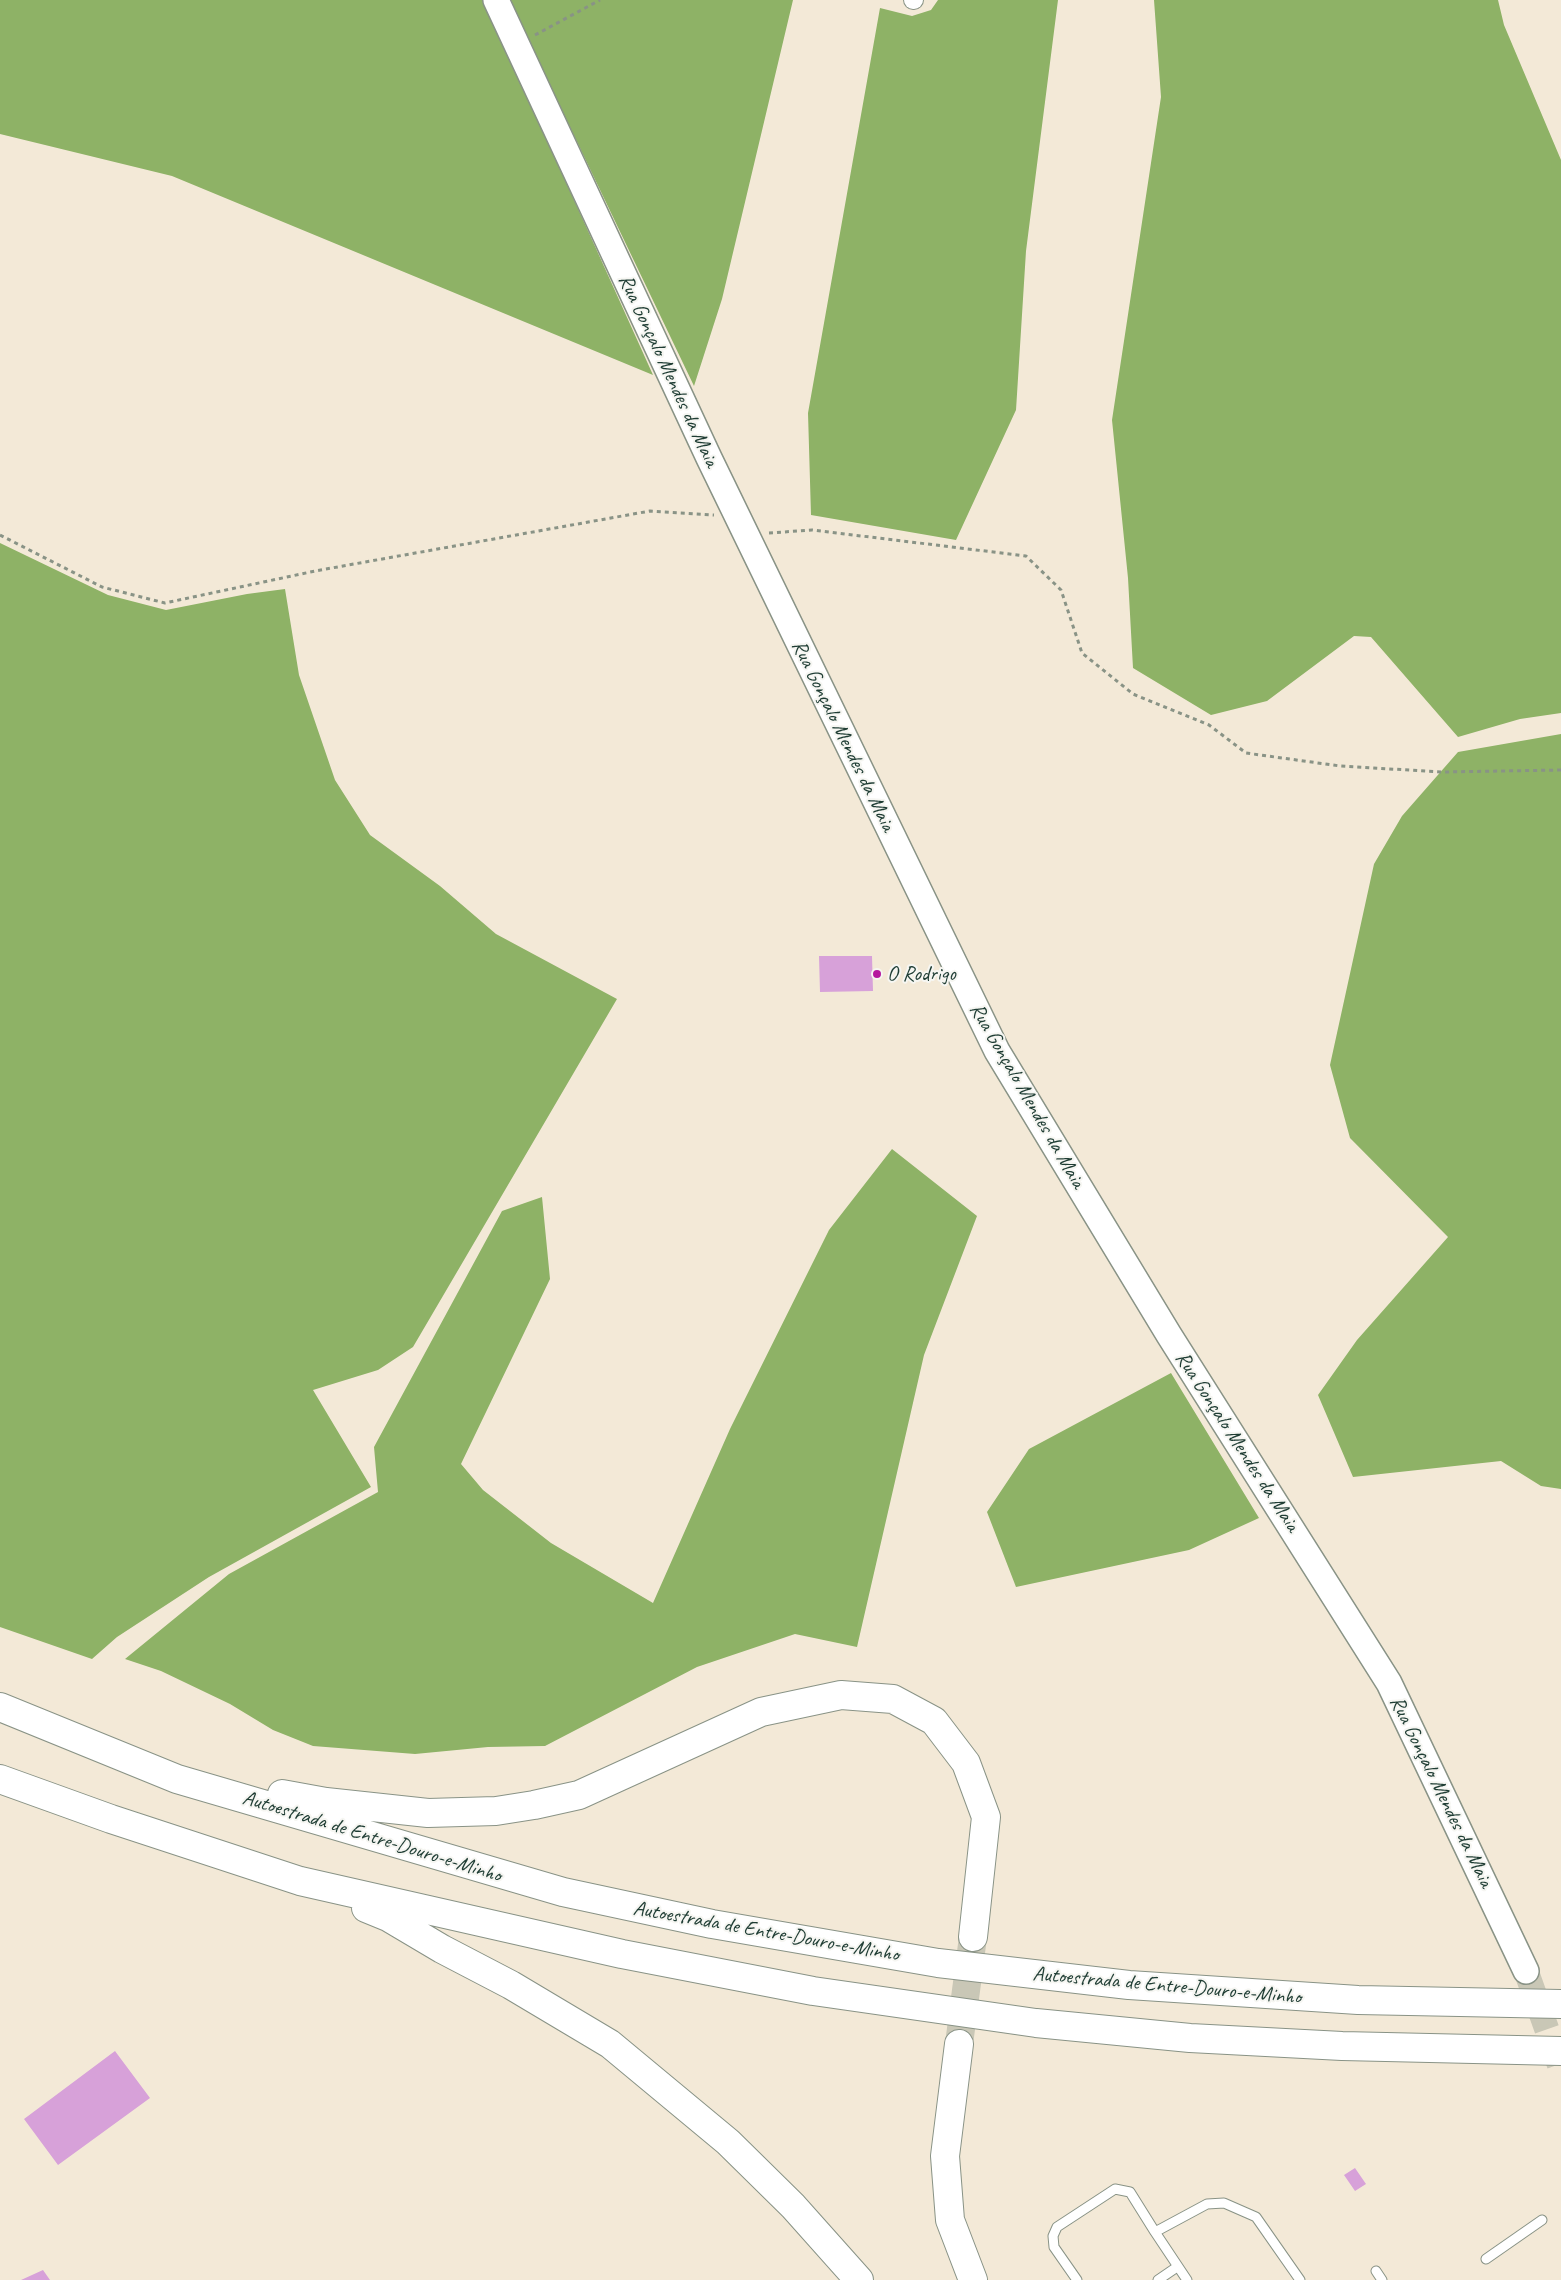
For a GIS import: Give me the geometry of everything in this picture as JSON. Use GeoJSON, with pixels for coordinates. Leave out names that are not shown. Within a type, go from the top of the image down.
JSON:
{"type":"FeatureCollection","features":[{"type":"Feature","properties":{"kind":"highway"},"geometry":{"type":"LineString","coordinates":[[177,1779],[326,1802],[428,1813],[496,1810],[579,1795],[761,1712],[841,1695],[893,1699],[934,1721],[966,1763],[986,1817],[973,1936]]}},
{"type":"Feature","properties":{"kind":"highway","name":"Autoestrada de Entre-Douro-e-Minho"},"geometry":{"type":"LineString","coordinates":[[0,1707],[177,1779],[563,1892],[712,1924],[891,1955],[1052,1978],[1205,1992],[1358,2000],[1561,2004]]}},
{"type":"Feature","properties":{"kind":"highway"},"geometry":{"type":"LineString","coordinates":[[0,1779],[111,1819],[300,1881],[388,1917],[442,1950],[511,1985],[610,2044],[728,2142],[793,2206],[859,2280]]}},
{"type":"Feature","properties":{"kind":"highway"},"geometry":{"type":"LineString","coordinates":[[300,1881],[697,1970],[925,2008],[1036,2023],[1190,2038],[1342,2046],[1561,2051]]}},
{"type":"Feature","properties":{"kind":"highway"},"geometry":{"type":"LineString","coordinates":[[959,2044],[945,2156],[950,2220],[972,2280]]}},
{"type":"Feature","properties":{"kind":"street","name":"Rua Gonçalo Mendes da Maia"},"geometry":{"type":"LineString","coordinates":[[496,0],[741,526],[997,1051],[1164,1326],[1389,1683],[1526,1972]]}},
{"type":"Feature","properties":{"kind":"lane"},"geometry":{"type":"LineString","coordinates":[[1077,2280],[1054,2247],[1052,2236],[1058,2227],[1115,2189],[1130,2192],[1187,2280]]}},
{"type":"Feature","properties":{"kind":"lane"},"geometry":{"type":"LineString","coordinates":[[1155,2232],[1207,2204],[1224,2203],[1256,2217],[1300,2280]]}},
{"type":"Feature","properties":{"kind":"lane"},"geometry":{"type":"LineString","coordinates":[[1486,2259],[1542,2220]]}},
{"type":"Feature","properties":{"kind":"lane"},"geometry":{"type":"LineString","coordinates":[[1158,2280],[1178,2267]]}},
{"type":"Feature","properties":{"kind":"lane"},"geometry":{"type":"LineString","coordinates":[[1376,2271],[1382,2280]]}},
{"type":"Feature","properties":{"kind":"path"},"geometry":{"type":"LineString","coordinates":[[517,44],[600,0]]}},
{"type":"Feature","properties":{"kind":"path"},"geometry":{"type":"LineString","coordinates":[[0,535],[102,587],[165,603],[315,571],[650,511],[741,526],[812,530],[1026,556],[1061,590],[1082,653],[1133,694],[1209,725],[1246,753],[1340,766],[1433,772],[1561,770]]}},
{"type":"Feature","properties":{"kind":"green space"},"geometry":{"type":"Polygon","coordinates":[[[0,0],[484,0],[653,375],[172,176],[0,134],[0,0]]]}},
{"type":"Feature","properties":{"kind":"green space"},"geometry":{"type":"Polygon","coordinates":[[[509,0],[793,0],[722,299],[694,386],[509,0]]]}},
{"type":"Feature","properties":{"kind":"green space"},"geometry":{"type":"Polygon","coordinates":[[[938,0],[1058,0],[1026,251],[1016,410],[956,540],[811,515],[808,413],[880,8],[912,16],[931,10],[938,0]]]}},
{"type":"Feature","properties":{"kind":"green space"},"geometry":{"type":"Polygon","coordinates":[[[1154,0],[1498,0],[1504,25],[1561,160],[1561,713],[1520,719],[1458,737],[1371,637],[1354,636],[1267,701],[1211,715],[1133,668],[1128,578],[1112,420],[1161,97],[1154,0]]]}},
{"type":"Feature","properties":{"kind":"green space"},"geometry":{"type":"Polygon","coordinates":[[[0,543],[108,595],[166,610],[247,594],[285,589],[299,675],[335,780],[370,835],[440,886],[496,934],[617,999],[413,1347],[378,1370],[313,1390],[371,1487],[209,1577],[117,1637],[92,1659],[0,1627],[0,543]]]}},
{"type":"Feature","properties":{"kind":"green space"},"geometry":{"type":"Polygon","coordinates":[[[1561,734],[1561,1489],[1541,1486],[1501,1461],[1353,1477],[1318,1395],[1357,1340],[1448,1237],[1350,1138],[1330,1065],[1374,864],[1402,816],[1458,752],[1561,734]]]}},
{"type":"Feature","properties":{"kind":"green space"},"geometry":{"type":"Polygon","coordinates":[[[892,1149],[977,1216],[924,1355],[857,1647],[795,1634],[697,1667],[545,1746],[488,1747],[415,1754],[313,1746],[273,1730],[230,1704],[161,1671],[125,1659],[229,1574],[378,1492],[374,1447],[502,1211],[542,1197],[550,1279],[461,1464],[483,1490],[551,1543],[653,1603],[730,1429],[829,1230],[892,1149]]]}},
{"type":"Feature","properties":{"kind":"green space"},"geometry":{"type":"Polygon","coordinates":[[[1171,1373],[1259,1518],[1189,1550],[1016,1587],[987,1512],[1029,1449],[1171,1373]]]}},
{"type":"Feature","properties":{"kind":"building"},"geometry":{"type":"Polygon","coordinates":[[[819,956],[872,956],[873,991],[820,992],[819,956]]]}},
{"type":"Feature","properties":{"kind":"building"},"geometry":{"type":"Polygon","coordinates":[[[115,2051],[150,2098],[58,2165],[24,2119],[115,2051]]]}},
{"type":"Feature","properties":{"kind":"building"},"geometry":{"type":"Polygon","coordinates":[[[1355,2168],[1366,2184],[1355,2191],[1344,2175],[1355,2168]]]}},
{"type":"Feature","properties":{"kind":"building"},"geometry":{"type":"Polygon","coordinates":[[[43,2270],[50,2280],[21,2280],[43,2270]]]}},
{"type":"Feature","properties":{"kind":"tunnel"},"geometry":{"type":"LineString","coordinates":[[959,2044],[973,1937]]}},
{"type":"Feature","properties":{"kind":"tunnel"},"geometry":{"type":"LineString","coordinates":[[1526,1971],[1561,2069]]}},
{"type":"Feature","properties":{"kind":"place","name":"O Rodrigo"},"geometry":{"type":"Point","coordinates":[877,974]}}]}
